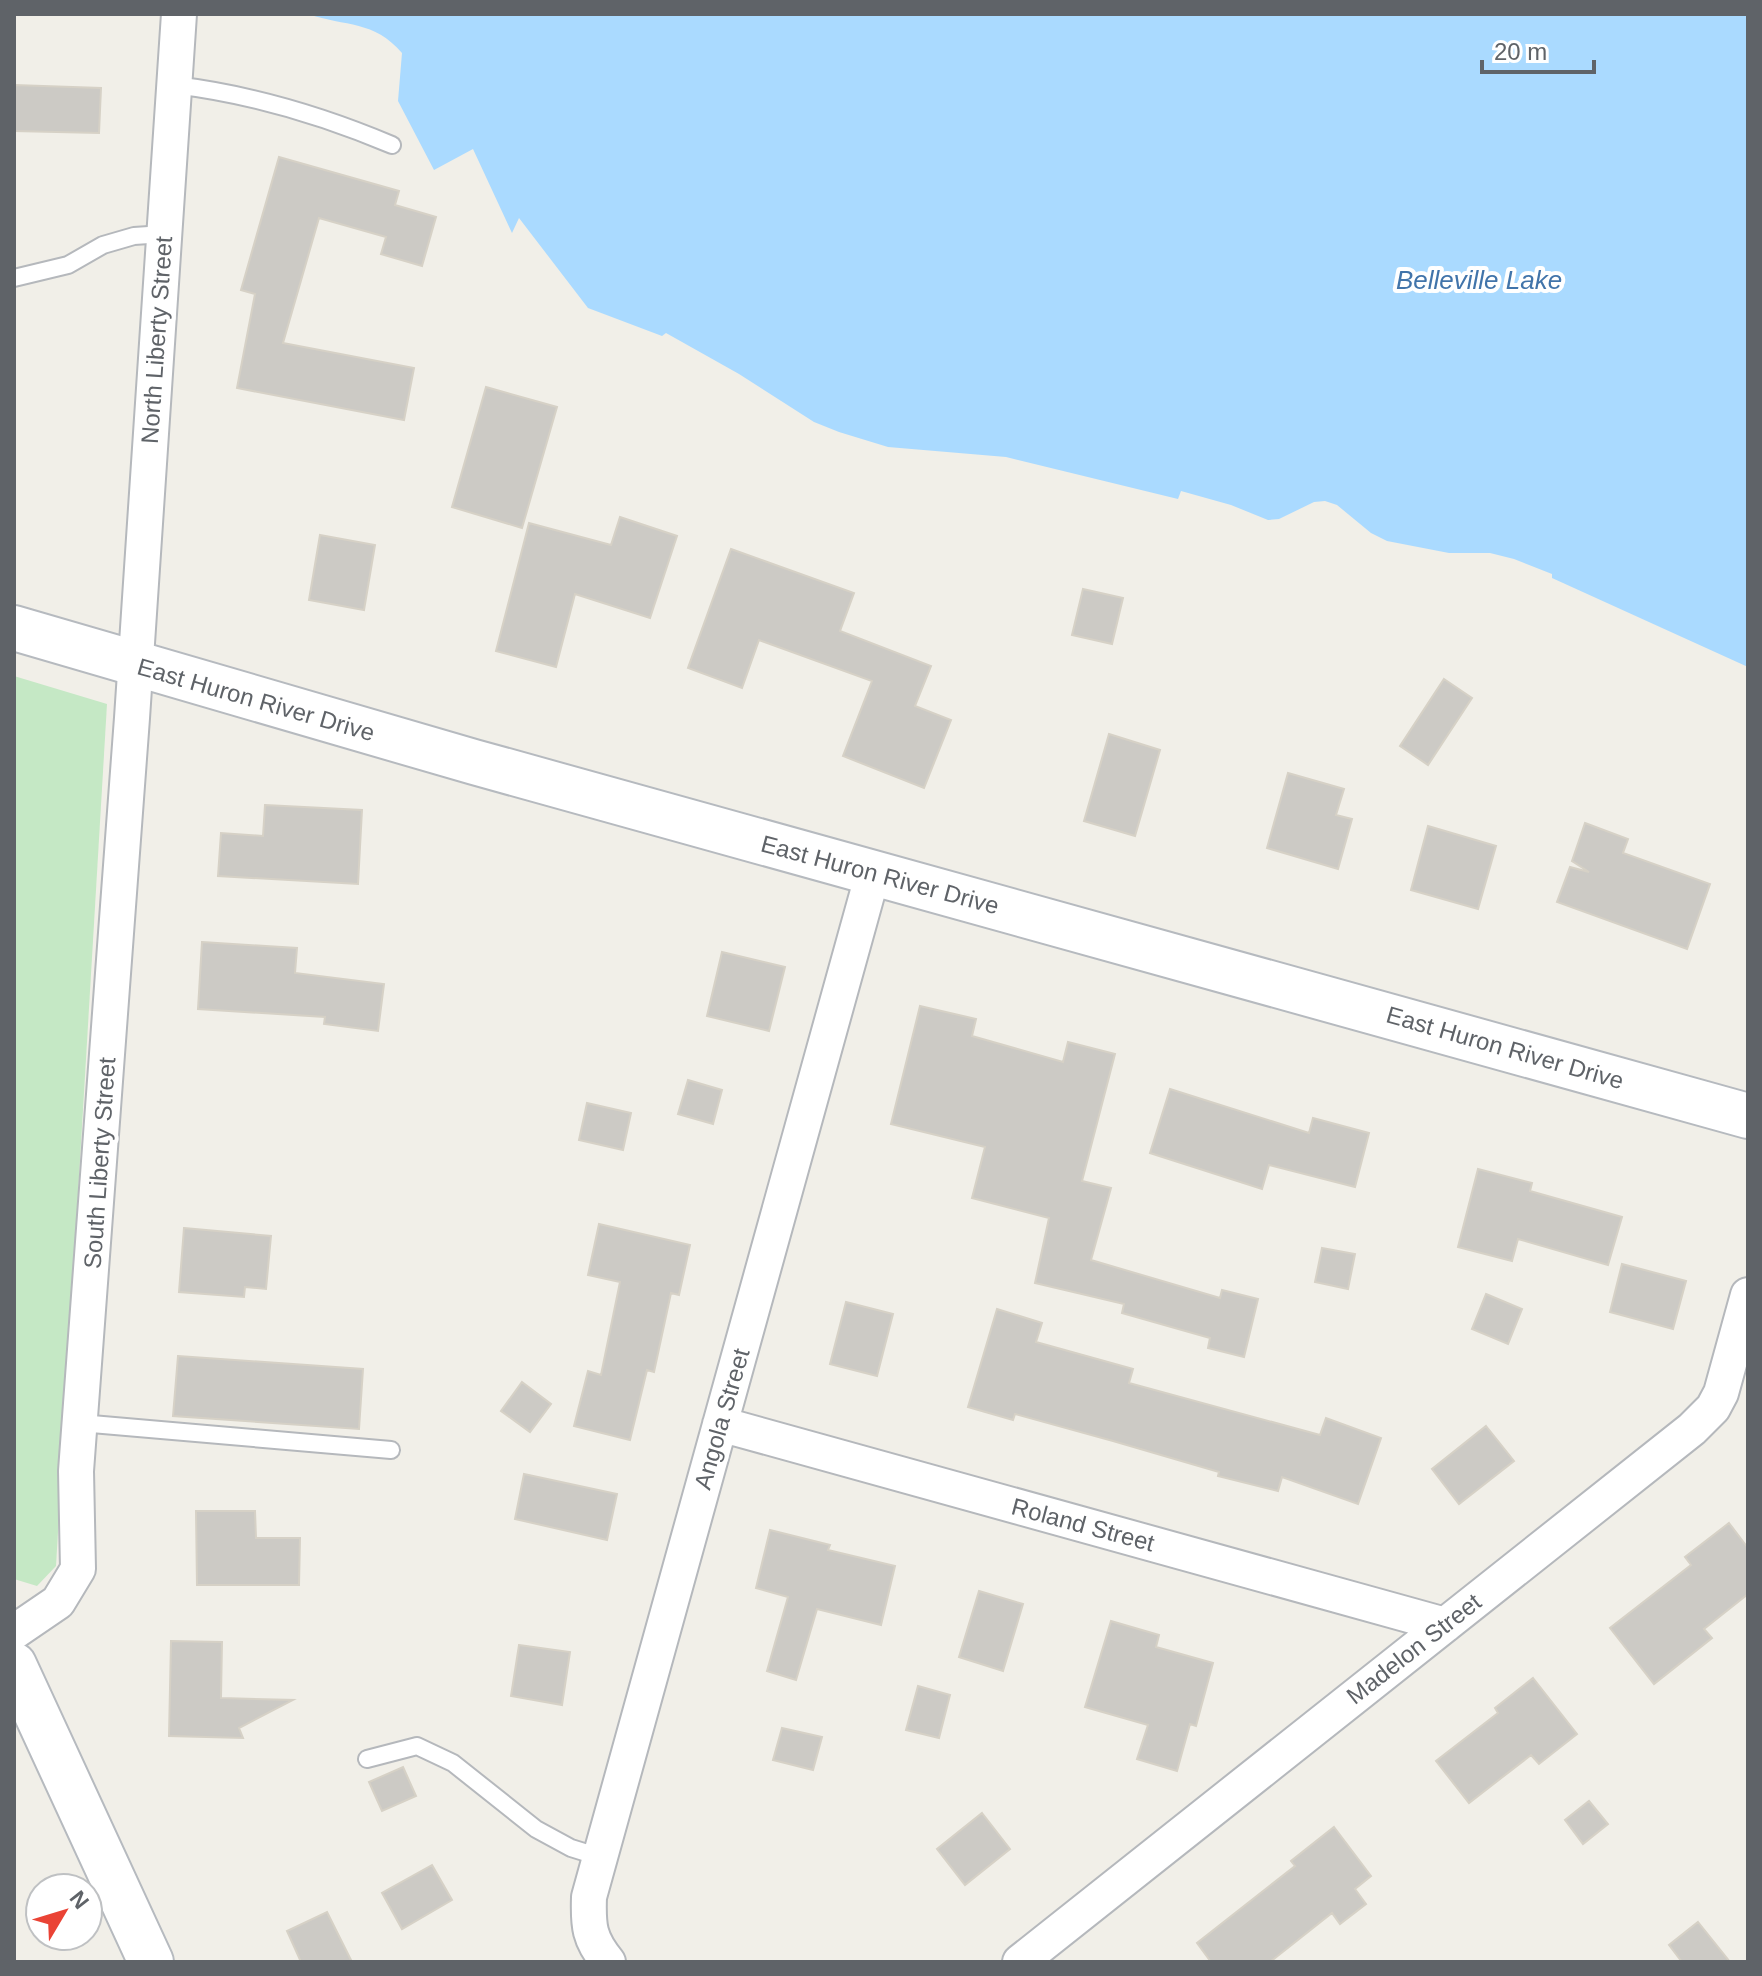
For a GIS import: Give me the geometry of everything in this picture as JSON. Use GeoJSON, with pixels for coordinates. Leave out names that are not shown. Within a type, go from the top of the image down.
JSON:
{"type":"FeatureCollection","features":[{"type":"Feature","properties":{"kind":"main road","name":"East Huron River Drive"},"geometry":{"type":"LineString","coordinates":[[14,628],[135,666],[1748,1116]]}},
{"type":"Feature","properties":{"kind":"main road"},"geometry":{"type":"LineString","coordinates":[[14,1665],[151,1962]]}},
{"type":"Feature","properties":{"kind":"street","name":"North Liberty Street"},"geometry":{"type":"LineString","coordinates":[[135,666],[179,14]]}},
{"type":"Feature","properties":{"kind":"street","name":"South Liberty Street"},"geometry":{"type":"LineString","coordinates":[[14,1632],[58,1602],[78,1569],[76,1471],[135,666]]}},
{"type":"Feature","properties":{"kind":"street","name":"Angola Street"},"geometry":{"type":"LineString","coordinates":[[608,1962],[592,1939],[588,1925],[589,1897],[873,873]]}},
{"type":"Feature","properties":{"kind":"street","name":"Madelon Street"},"geometry":{"type":"LineString","coordinates":[[1020,1962],[1692,1429],[1713,1408],[1721,1393],[1748,1295]]}},
{"type":"Feature","properties":{"kind":"street","name":"Roland Street"},"geometry":{"type":"LineString","coordinates":[[720,1424],[1445,1625]]}},
{"type":"Feature","properties":{"kind":"lane"},"geometry":{"type":"LineString","coordinates":[[174,85],[222,91],[275,104],[336,122],[392,145]]}},
{"type":"Feature","properties":{"kind":"lane"},"geometry":{"type":"LineString","coordinates":[[14,278],[68,265],[103,245],[134,236],[164,234]]}},
{"type":"Feature","properties":{"kind":"lane"},"geometry":{"type":"LineString","coordinates":[[80,1423],[391,1450]]}},
{"type":"Feature","properties":{"kind":"lane"},"geometry":{"type":"LineString","coordinates":[[367,1759],[417,1746],[453,1763],[536,1829],[571,1848],[600,1857]]}},
{"type":"Feature","properties":{"kind":"green space"},"geometry":{"type":"Polygon","coordinates":[[[14,676],[107,704],[56,1566],[37,1586],[14,1579],[14,676]]]}},
{"type":"Feature","properties":{"kind":"water","name":"Belleville Lake"},"geometry":{"type":"Polygon","coordinates":[[[308,14],[1748,14],[1748,667],[1514,559],[1490,553],[1449,553],[1387,541],[1371,533],[1337,505],[1325,501],[1314,502],[1279,519],[1268,520],[1231,505],[1181,491],[1178,499],[1006,457],[888,447],[814,422],[739,374],[666,333],[662,336],[588,308],[519,218],[512,233],[473,149],[434,170],[398,101],[402,53],[391,42],[370,30],[308,14]]]}},
{"type":"Feature","properties":{"kind":"building"},"geometry":{"type":"Polygon","coordinates":[[[14,85],[101,88],[99,133],[14,131],[14,85]]]}},
{"type":"Feature","properties":{"kind":"building"},"geometry":{"type":"Polygon","coordinates":[[[279,157],[399,191],[395,205],[436,217],[422,266],[381,254],[386,237],[319,218],[283,343],[414,368],[404,420],[237,388],[255,294],[241,290],[279,157]]]}},
{"type":"Feature","properties":{"kind":"building"},"geometry":{"type":"Polygon","coordinates":[[[486,387],[557,407],[522,528],[452,507],[486,387]]]}},
{"type":"Feature","properties":{"kind":"building"},"geometry":{"type":"Polygon","coordinates":[[[620,517],[677,536],[650,618],[575,594],[556,667],[496,651],[529,523],[611,545],[620,517]]]}},
{"type":"Feature","properties":{"kind":"building"},"geometry":{"type":"Polygon","coordinates":[[[320,535],[375,545],[364,610],[309,600],[320,535]]]}},
{"type":"Feature","properties":{"kind":"building"},"geometry":{"type":"Polygon","coordinates":[[[731,549],[854,593],[840,631],[931,666],[915,706],[951,720],[924,788],[843,756],[872,681],[759,640],[742,688],[688,668],[731,549]]]}},
{"type":"Feature","properties":{"kind":"building"},"geometry":{"type":"Polygon","coordinates":[[[1083,589],[1123,598],[1112,644],[1072,635],[1083,589]]]}},
{"type":"Feature","properties":{"kind":"building"},"geometry":{"type":"Polygon","coordinates":[[[1444,679],[1472,698],[1428,765],[1400,746],[1444,679]]]}},
{"type":"Feature","properties":{"kind":"building"},"geometry":{"type":"Polygon","coordinates":[[[1109,734],[1160,750],[1135,836],[1084,821],[1109,734]]]}},
{"type":"Feature","properties":{"kind":"building"},"geometry":{"type":"Polygon","coordinates":[[[1288,773],[1344,789],[1336,815],[1352,819],[1338,869],[1267,848],[1288,773]]]}},
{"type":"Feature","properties":{"kind":"building"},"geometry":{"type":"Polygon","coordinates":[[[265,805],[362,810],[358,884],[218,876],[221,833],[263,836],[265,805]]]}},
{"type":"Feature","properties":{"kind":"building"},"geometry":{"type":"Polygon","coordinates":[[[1585,823],[1628,839],[1623,853],[1710,884],[1687,949],[1557,902],[1570,867],[1589,872],[1572,861],[1585,823]]]}},
{"type":"Feature","properties":{"kind":"building"},"geometry":{"type":"Polygon","coordinates":[[[1428,826],[1496,846],[1478,909],[1411,890],[1428,826]]]}},
{"type":"Feature","properties":{"kind":"building"},"geometry":{"type":"Polygon","coordinates":[[[202,942],[297,948],[295,973],[384,984],[378,1031],[324,1024],[325,1017],[198,1009],[202,942]]]}},
{"type":"Feature","properties":{"kind":"building"},"geometry":{"type":"Polygon","coordinates":[[[722,952],[785,967],[769,1031],[707,1016],[722,952]]]}},
{"type":"Feature","properties":{"kind":"building"},"geometry":{"type":"Polygon","coordinates":[[[920,1006],[976,1019],[972,1036],[1063,1062],[1068,1042],[1115,1054],[1082,1181],[1111,1188],[1091,1260],[1220,1298],[1222,1290],[1258,1299],[1244,1357],[1208,1348],[1210,1338],[1122,1313],[1124,1304],[1035,1283],[1049,1218],[972,1198],[985,1147],[891,1124],[920,1006]]]}},
{"type":"Feature","properties":{"kind":"building"},"geometry":{"type":"Polygon","coordinates":[[[688,1080],[722,1090],[713,1124],[678,1114],[688,1080]]]}},
{"type":"Feature","properties":{"kind":"building"},"geometry":{"type":"Polygon","coordinates":[[[1170,1089],[1309,1133],[1313,1118],[1369,1133],[1355,1187],[1269,1165],[1262,1189],[1150,1153],[1170,1089]]]}},
{"type":"Feature","properties":{"kind":"building"},"geometry":{"type":"Polygon","coordinates":[[[587,1103],[631,1113],[623,1150],[579,1140],[587,1103]]]}},
{"type":"Feature","properties":{"kind":"building"},"geometry":{"type":"Polygon","coordinates":[[[1478,1169],[1532,1183],[1530,1191],[1622,1217],[1608,1265],[1518,1239],[1512,1261],[1458,1247],[1478,1169]]]}},
{"type":"Feature","properties":{"kind":"building"},"geometry":{"type":"Polygon","coordinates":[[[599,1224],[690,1245],[679,1295],[671,1293],[654,1372],[647,1370],[630,1440],[574,1426],[588,1371],[601,1375],[620,1282],[588,1275],[599,1224]]]}},
{"type":"Feature","properties":{"kind":"building"},"geometry":{"type":"Polygon","coordinates":[[[184,1228],[271,1236],[266,1289],[245,1287],[244,1297],[179,1292],[184,1228]]]}},
{"type":"Feature","properties":{"kind":"building"},"geometry":{"type":"Polygon","coordinates":[[[1322,1248],[1355,1254],[1348,1289],[1315,1282],[1322,1248]]]}},
{"type":"Feature","properties":{"kind":"building"},"geometry":{"type":"Polygon","coordinates":[[[1622,1264],[1686,1281],[1673,1329],[1610,1312],[1622,1264]]]}},
{"type":"Feature","properties":{"kind":"building"},"geometry":{"type":"Polygon","coordinates":[[[1486,1294],[1522,1309],[1508,1344],[1472,1329],[1486,1294]]]}},
{"type":"Feature","properties":{"kind":"building"},"geometry":{"type":"Polygon","coordinates":[[[846,1302],[893,1314],[877,1376],[830,1364],[846,1302]]]}},
{"type":"Feature","properties":{"kind":"building"},"geometry":{"type":"Polygon","coordinates":[[[997,1309],[1042,1323],[1036,1342],[1133,1369],[1129,1383],[1320,1435],[1326,1418],[1381,1438],[1358,1504],[1282,1477],[1278,1491],[1218,1476],[1219,1472],[1015,1414],[1013,1420],[968,1407],[997,1309]]]}},
{"type":"Feature","properties":{"kind":"building"},"geometry":{"type":"Polygon","coordinates":[[[178,1356],[363,1369],[359,1429],[173,1416],[178,1356]]]}},
{"type":"Feature","properties":{"kind":"building"},"geometry":{"type":"Polygon","coordinates":[[[522,1382],[551,1404],[530,1432],[501,1411],[522,1382]]]}},
{"type":"Feature","properties":{"kind":"building"},"geometry":{"type":"Polygon","coordinates":[[[1486,1426],[1514,1461],[1459,1504],[1432,1469],[1486,1426]]]}},
{"type":"Feature","properties":{"kind":"building"},"geometry":{"type":"Polygon","coordinates":[[[524,1474],[617,1494],[607,1540],[515,1519],[524,1474]]]}},
{"type":"Feature","properties":{"kind":"building"},"geometry":{"type":"Polygon","coordinates":[[[196,1511],[255,1511],[256,1538],[300,1538],[299,1585],[197,1585],[196,1511]]]}},
{"type":"Feature","properties":{"kind":"building"},"geometry":{"type":"Polygon","coordinates":[[[1729,1523],[1748,1548],[1748,1594],[1704,1629],[1712,1638],[1654,1684],[1610,1628],[1691,1565],[1685,1557],[1729,1523]]]}},
{"type":"Feature","properties":{"kind":"building"},"geometry":{"type":"Polygon","coordinates":[[[770,1530],[830,1545],[828,1550],[895,1566],[881,1625],[817,1609],[796,1680],[767,1671],[788,1597],[756,1588],[770,1530]]]}},
{"type":"Feature","properties":{"kind":"building"},"geometry":{"type":"Polygon","coordinates":[[[979,1591],[1023,1604],[1003,1671],[959,1657],[979,1591]]]}},
{"type":"Feature","properties":{"kind":"building"},"geometry":{"type":"Polygon","coordinates":[[[1111,1621],[1159,1635],[1156,1647],[1213,1663],[1196,1726],[1190,1724],[1177,1771],[1137,1759],[1148,1725],[1085,1707],[1111,1621]]]}},
{"type":"Feature","properties":{"kind":"building"},"geometry":{"type":"Polygon","coordinates":[[[171,1641],[222,1642],[221,1698],[293,1700],[239,1728],[243,1738],[169,1736],[171,1641]]]}},
{"type":"Feature","properties":{"kind":"building"},"geometry":{"type":"Polygon","coordinates":[[[519,1645],[570,1652],[562,1705],[511,1696],[519,1645]]]}},
{"type":"Feature","properties":{"kind":"building"},"geometry":{"type":"Polygon","coordinates":[[[1533,1678],[1577,1734],[1539,1764],[1531,1755],[1469,1803],[1436,1761],[1498,1713],[1495,1708],[1533,1678]]]}},
{"type":"Feature","properties":{"kind":"building"},"geometry":{"type":"Polygon","coordinates":[[[918,1686],[950,1695],[939,1738],[906,1730],[918,1686]]]}},
{"type":"Feature","properties":{"kind":"building"},"geometry":{"type":"Polygon","coordinates":[[[782,1728],[822,1737],[813,1770],[773,1760],[782,1728]]]}},
{"type":"Feature","properties":{"kind":"building"},"geometry":{"type":"Polygon","coordinates":[[[403,1767],[416,1796],[382,1811],[369,1782],[403,1767]]]}},
{"type":"Feature","properties":{"kind":"building"},"geometry":{"type":"Polygon","coordinates":[[[1589,1801],[1608,1824],[1583,1844],[1565,1820],[1589,1801]]]}},
{"type":"Feature","properties":{"kind":"building"},"geometry":{"type":"Polygon","coordinates":[[[982,1813],[1010,1849],[965,1885],[937,1849],[982,1813]]]}},
{"type":"Feature","properties":{"kind":"building"},"geometry":{"type":"Polygon","coordinates":[[[1334,1827],[1371,1876],[1355,1889],[1366,1904],[1340,1924],[1332,1913],[1270,1962],[1211,1962],[1197,1943],[1295,1866],[1291,1861],[1334,1827]]]}},
{"type":"Feature","properties":{"kind":"building"},"geometry":{"type":"Polygon","coordinates":[[[432,1865],[452,1900],[402,1929],[382,1893],[432,1865]]]}},
{"type":"Feature","properties":{"kind":"building"},"geometry":{"type":"Polygon","coordinates":[[[327,1912],[352,1962],[301,1962],[287,1931],[327,1912]]]}},
{"type":"Feature","properties":{"kind":"building"},"geometry":{"type":"Polygon","coordinates":[[[1698,1922],[1730,1962],[1682,1962],[1669,1945],[1698,1922]]]}}]}
